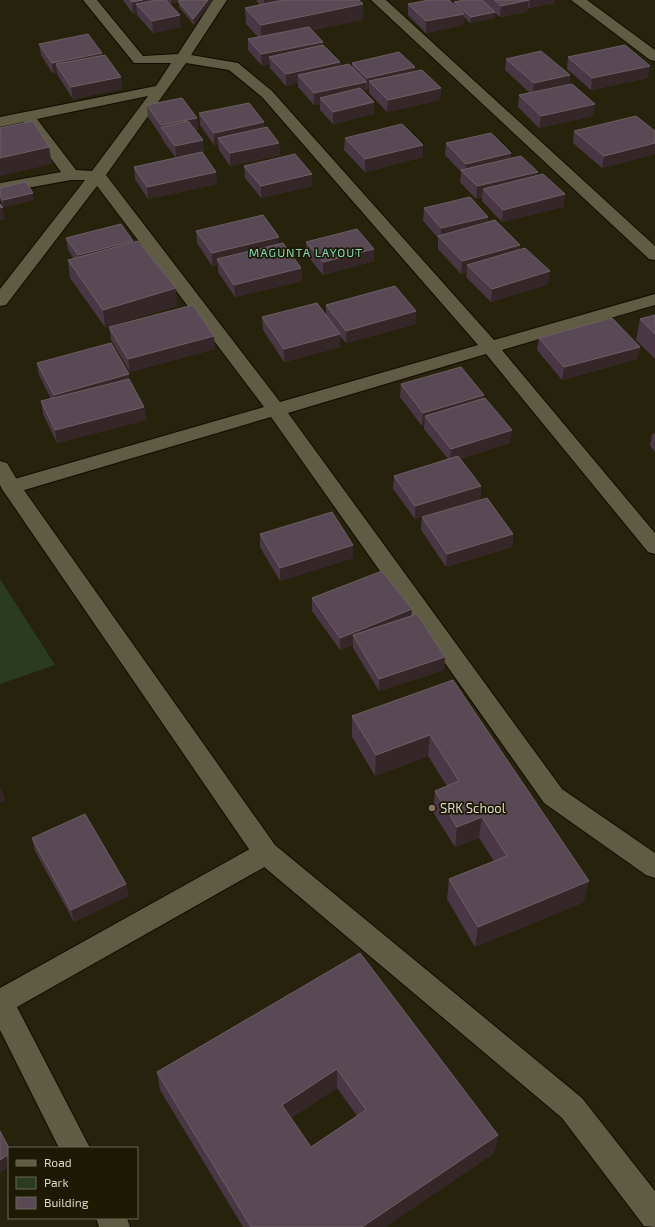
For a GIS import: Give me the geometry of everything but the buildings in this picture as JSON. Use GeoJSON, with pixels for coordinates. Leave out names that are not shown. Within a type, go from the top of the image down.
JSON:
{"type":"FeatureCollection","features":[{"type":"Feature","properties":{"kind":"street"},"geometry":{"type":"LineString","coordinates":[[90,0],[139,60],[184,58],[233,66],[267,94],[490,347],[655,547]]}},
{"type":"Feature","properties":{"kind":"street"},"geometry":{"type":"LineString","coordinates":[[0,301],[98,176],[184,58],[220,0]]}},
{"type":"Feature","properties":{"kind":"street"},"geometry":{"type":"LineString","coordinates":[[378,0],[655,255]]}},
{"type":"Feature","properties":{"kind":"street"},"geometry":{"type":"LineString","coordinates":[[578,0],[655,57]]}},
{"type":"Feature","properties":{"kind":"street"},"geometry":{"type":"LineString","coordinates":[[0,122],[160,89]]}},
{"type":"Feature","properties":{"kind":"street"},"geometry":{"type":"LineString","coordinates":[[27,116],[71,175]]}},
{"type":"Feature","properties":{"kind":"street"},"geometry":{"type":"LineString","coordinates":[[0,188],[71,175],[98,176]]}},
{"type":"Feature","properties":{"kind":"street"},"geometry":{"type":"LineString","coordinates":[[98,176],[276,410],[553,796],[655,867]]}},
{"type":"Feature","properties":{"kind":"street"},"geometry":{"type":"LineString","coordinates":[[655,299],[276,410],[6,478],[266,853],[572,1108],[655,1215]]}},
{"type":"Feature","properties":{"kind":"street"},"geometry":{"type":"LineString","coordinates":[[74,1147],[0,1002],[266,853]]}},
{"type":"Feature","properties":{"kind":"green space"},"geometry":{"type":"Polygon","coordinates":[[[0,579],[55,665],[0,684],[0,579]]]}},
{"type":"Feature","properties":{"kind":"place","name":"SRK School"},"geometry":{"type":"Point","coordinates":[432,808]}},
{"type":"Feature","properties":{"kind":"district","name":"MAGUNTA LAYOUT"},"geometry":{"type":"Point","coordinates":[306,253]}}]}
